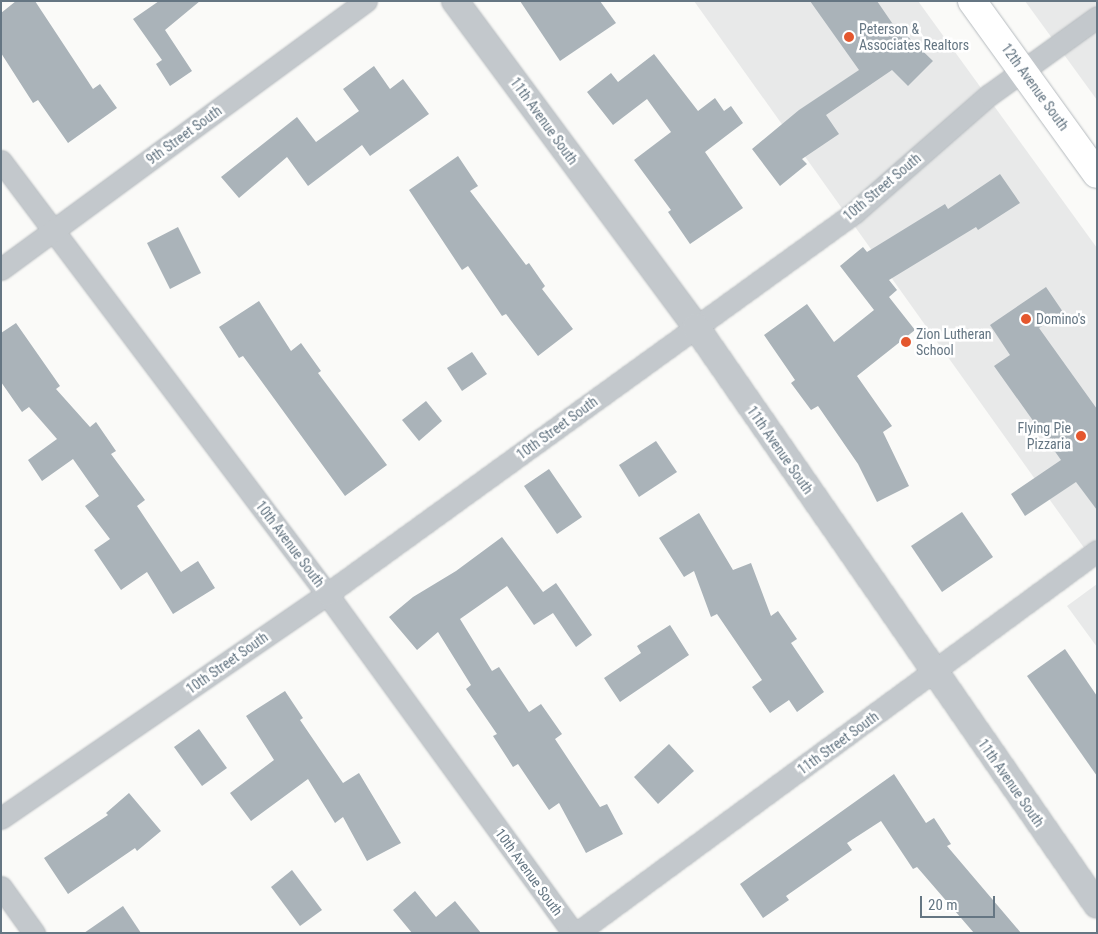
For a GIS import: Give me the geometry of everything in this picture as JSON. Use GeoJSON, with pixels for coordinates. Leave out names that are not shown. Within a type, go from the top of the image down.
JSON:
{"type":"FeatureCollection","features":[{"type":"Feature","properties":{"kind":"main road","name":"12th Avenue South"},"geometry":{"type":"LineString","coordinates":[[972,1],[1097,174]]}},
{"type":"Feature","properties":{"kind":"street","name":"9th Street South"},"geometry":{"type":"LineString","coordinates":[[1,269],[366,1]]}},
{"type":"Feature","properties":{"kind":"street","name":"11th Avenue South"},"geometry":{"type":"LineString","coordinates":[[455,1],[696,327],[934,673],[1097,905]]}},
{"type":"Feature","properties":{"kind":"street","name":"10th Street South"},"geometry":{"type":"LineString","coordinates":[[1,818],[327,594],[854,212],[1022,70],[1097,16]]}},
{"type":"Feature","properties":{"kind":"street","name":"10th Avenue South"},"geometry":{"type":"LineString","coordinates":[[1,161],[327,594],[573,933]]}},
{"type":"Feature","properties":{"kind":"street","name":"11th Street South"},"geometry":{"type":"LineString","coordinates":[[577,933],[934,673],[1097,551]]}},
{"type":"Feature","properties":{"kind":"street"},"geometry":{"type":"LineString","coordinates":[[1,887],[34,933]]}},
{"type":"Feature","properties":{"kind":"shaded area"},"geometry":{"type":"Polygon","coordinates":[[[694,1],[918,1],[1097,248],[1097,566],[694,1]]]}},
{"type":"Feature","properties":{"kind":"shaded area"},"geometry":{"type":"Polygon","coordinates":[[[1025,1],[1097,1],[1097,100],[1025,1]]]}},
{"type":"Feature","properties":{"kind":"shaded area"},"geometry":{"type":"Polygon","coordinates":[[[1097,584],[1097,647],[1067,606],[1097,584]]]}},
{"type":"Feature","properties":{"kind":"building"},"geometry":{"type":"Polygon","coordinates":[[[16,1],[35,1],[93,89],[100,84],[117,108],[68,143],[38,100],[33,103],[1,53],[1,13],[16,1]]]}},
{"type":"Feature","properties":{"kind":"building"},"geometry":{"type":"Polygon","coordinates":[[[159,1],[200,1],[165,30],[192,71],[170,86],[156,64],[162,60],[133,19],[159,1]]]}},
{"type":"Feature","properties":{"kind":"building"},"geometry":{"type":"Polygon","coordinates":[[[520,1],[600,1],[616,23],[560,61],[520,1]]]}},
{"type":"Feature","properties":{"kind":"building"},"geometry":{"type":"Polygon","coordinates":[[[810,1],[877,1],[901,36],[904,33],[933,61],[908,86],[892,70],[826,115],[839,134],[802,159],[807,164],[780,186],[752,149],[799,110],[859,70],[810,1]]]}},
{"type":"Feature","properties":{"kind":"building"},"geometry":{"type":"Polygon","coordinates":[[[654,54],[698,111],[715,98],[724,111],[731,106],[743,123],[705,152],[743,208],[690,244],[668,212],[671,210],[634,160],[671,132],[647,99],[613,125],[587,92],[611,73],[618,82],[654,54]]]}},
{"type":"Feature","properties":{"kind":"building"},"geometry":{"type":"Polygon","coordinates":[[[374,66],[390,89],[403,79],[429,114],[370,156],[362,145],[308,186],[287,157],[239,198],[221,177],[297,117],[316,142],[359,111],[343,89],[374,66]]]}},
{"type":"Feature","properties":{"kind":"building"},"geometry":{"type":"Polygon","coordinates":[[[458,156],[478,186],[470,191],[526,265],[529,263],[545,286],[542,289],[573,329],[538,356],[506,314],[502,316],[468,266],[462,270],[409,190],[458,156]]]}},
{"type":"Feature","properties":{"kind":"building"},"geometry":{"type":"Polygon","coordinates":[[[1000,174],[1020,203],[978,230],[976,227],[889,280],[897,290],[889,297],[915,330],[857,376],[892,426],[883,432],[909,486],[877,502],[858,464],[818,406],[811,410],[791,383],[795,380],[764,335],[807,304],[834,342],[874,310],[840,266],[863,247],[867,252],[945,204],[948,209],[1000,174]]]}},
{"type":"Feature","properties":{"kind":"building"},"geometry":{"type":"Polygon","coordinates":[[[178,227],[201,273],[170,289],[147,243],[178,227]]]}},
{"type":"Feature","properties":{"kind":"building"},"geometry":{"type":"Polygon","coordinates":[[[1046,287],[1063,312],[1039,328],[1097,409],[1097,510],[1076,482],[1025,516],[1011,494],[1061,460],[994,366],[1010,355],[990,325],[1046,287]]]}},
{"type":"Feature","properties":{"kind":"building"},"geometry":{"type":"Polygon","coordinates":[[[259,301],[291,351],[301,343],[321,371],[318,373],[387,465],[345,496],[243,356],[239,358],[219,327],[259,301]]]}},
{"type":"Feature","properties":{"kind":"building"},"geometry":{"type":"Polygon","coordinates":[[[16,323],[60,386],[56,389],[90,427],[96,422],[116,451],[111,454],[145,500],[137,506],[181,572],[198,561],[215,588],[173,614],[147,572],[121,590],[94,550],[110,539],[85,506],[99,496],[73,459],[42,481],[28,460],[57,439],[29,407],[22,412],[1,382],[1,333],[16,323]]]}},
{"type":"Feature","properties":{"kind":"building"},"geometry":{"type":"Polygon","coordinates":[[[472,352],[487,374],[462,391],[447,368],[472,352]]]}},
{"type":"Feature","properties":{"kind":"building"},"geometry":{"type":"Polygon","coordinates":[[[426,401],[442,421],[419,441],[402,420],[426,401]]]}},
{"type":"Feature","properties":{"kind":"building"},"geometry":{"type":"Polygon","coordinates":[[[656,441],[677,472],[639,497],[619,465],[656,441]]]}},
{"type":"Feature","properties":{"kind":"building"},"geometry":{"type":"Polygon","coordinates":[[[549,469],[582,517],[557,534],[524,486],[549,469]]]}},
{"type":"Feature","properties":{"kind":"building"},"geometry":{"type":"Polygon","coordinates":[[[962,512],[993,557],[942,592],[911,546],[962,512]]]}},
{"type":"Feature","properties":{"kind":"building"},"geometry":{"type":"Polygon","coordinates":[[[699,513],[733,570],[751,563],[771,616],[778,611],[797,639],[791,643],[824,692],[797,712],[789,700],[770,713],[752,687],[762,680],[717,614],[711,617],[694,571],[684,577],[659,538],[699,513]]]}},
{"type":"Feature","properties":{"kind":"building"},"geometry":{"type":"Polygon","coordinates":[[[502,537],[543,592],[556,583],[592,635],[576,647],[553,613],[534,625],[507,586],[460,619],[492,671],[499,667],[529,712],[541,704],[562,734],[555,739],[600,807],[607,804],[623,834],[586,853],[559,803],[549,810],[518,764],[513,767],[493,736],[497,734],[466,689],[471,685],[438,632],[417,650],[389,617],[413,597],[456,571],[502,537]]]}},
{"type":"Feature","properties":{"kind":"building"},"geometry":{"type":"Polygon","coordinates":[[[670,625],[689,655],[620,702],[604,678],[641,653],[637,646],[670,625]]]}},
{"type":"Feature","properties":{"kind":"building"},"geometry":{"type":"Polygon","coordinates":[[[1065,649],[1097,696],[1097,776],[1027,676],[1065,649]]]}},
{"type":"Feature","properties":{"kind":"building"},"geometry":{"type":"Polygon","coordinates":[[[285,691],[303,718],[300,720],[343,783],[359,773],[401,843],[367,861],[343,817],[335,823],[308,779],[251,821],[230,793],[274,760],[246,716],[285,691]]]}},
{"type":"Feature","properties":{"kind":"building"},"geometry":{"type":"Polygon","coordinates":[[[199,729],[227,768],[202,786],[174,747],[199,729]]]}},
{"type":"Feature","properties":{"kind":"building"},"geometry":{"type":"Polygon","coordinates":[[[669,744],[694,771],[658,804],[634,777],[669,744]]]}},
{"type":"Feature","properties":{"kind":"building"},"geometry":{"type":"Polygon","coordinates":[[[894,774],[926,823],[934,818],[951,844],[947,846],[1021,933],[974,933],[917,867],[913,869],[881,821],[847,843],[852,850],[786,896],[789,900],[763,918],[740,884],[894,774]]]}},
{"type":"Feature","properties":{"kind":"building"},"geometry":{"type":"Polygon","coordinates":[[[129,793],[161,831],[137,851],[135,848],[68,894],[44,858],[108,815],[106,813],[129,793]]]}},
{"type":"Feature","properties":{"kind":"building"},"geometry":{"type":"Polygon","coordinates":[[[292,870],[322,910],[300,926],[271,887],[292,870]]]}},
{"type":"Feature","properties":{"kind":"building"},"geometry":{"type":"Polygon","coordinates":[[[415,891],[436,917],[455,901],[481,933],[412,933],[393,910],[415,891]]]}},
{"type":"Feature","properties":{"kind":"building"},"geometry":{"type":"Polygon","coordinates":[[[123,906],[141,933],[84,933],[123,906]]]}},
{"type":"Feature","properties":{"kind":"place","name":"Peterson & Associates Realtors"},"geometry":{"type":"Point","coordinates":[849,37]}},
{"type":"Feature","properties":{"kind":"place","name":"Domino's"},"geometry":{"type":"Point","coordinates":[1026,319]}},
{"type":"Feature","properties":{"kind":"place","name":"Zion Lutheran School"},"geometry":{"type":"Point","coordinates":[906,342]}},
{"type":"Feature","properties":{"kind":"place","name":"Flying Pie Pizzaria"},"geometry":{"type":"Point","coordinates":[1081,436]}}]}
